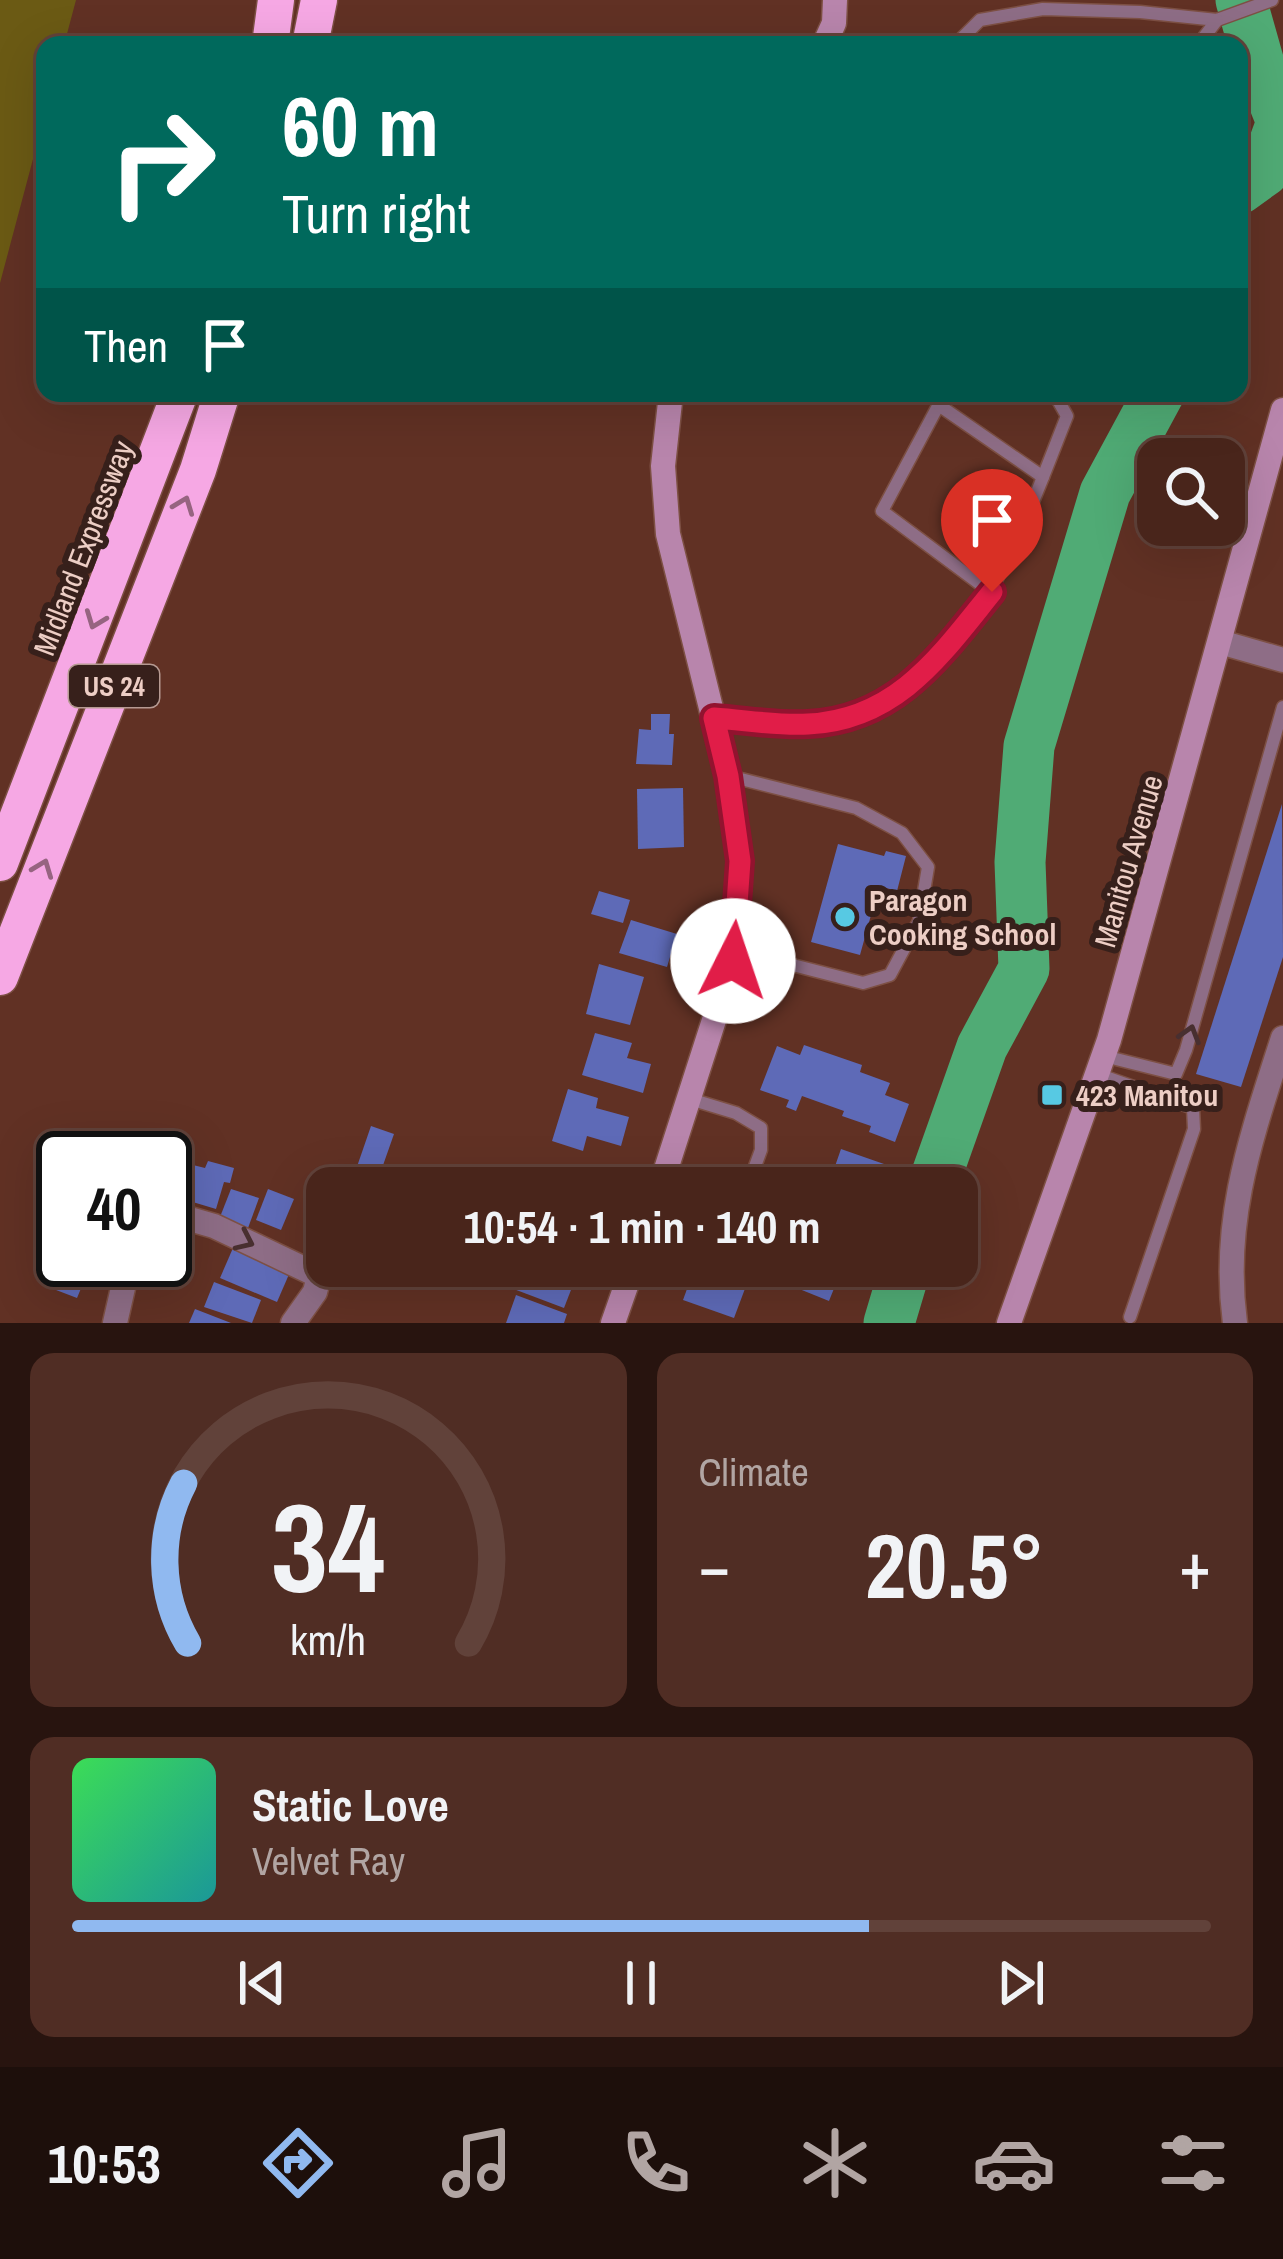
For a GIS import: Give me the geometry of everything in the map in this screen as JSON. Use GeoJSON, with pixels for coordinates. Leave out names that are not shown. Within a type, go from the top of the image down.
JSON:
{"type":"FeatureCollection","features":[{"type":"Feature","properties":{"kind":"highway"},"geometry":{"type":"LineString","coordinates":[[271,36],[276,0]]}},
{"type":"Feature","properties":{"kind":"highway"},"geometry":{"type":"LineString","coordinates":[[312,36],[319,0]]}},
{"type":"Feature","properties":{"kind":"highway","name":"Midland Expressway"},"geometry":{"type":"LineString","coordinates":[[0,863],[177,402]]}},
{"type":"Feature","properties":{"kind":"highway","name":"US 24"},"geometry":{"type":"LineString","coordinates":[[0,977],[198,470],[219,402]]}},
{"type":"Feature","properties":{"kind":"main road"},"geometry":{"type":"LineString","coordinates":[[828,36],[835,0]]}},
{"type":"Feature","properties":{"kind":"main road"},"geometry":{"type":"LineString","coordinates":[[667,1167],[734,950],[740,861],[728,776],[668,534],[663,466],[670,402]]}},
{"type":"Feature","properties":{"kind":"main road","name":"Manitou Avenue"},"geometry":{"type":"LineString","coordinates":[[1009,1323],[1100,1065],[1283,410]]}},
{"type":"Feature","properties":{"kind":"main road"},"geometry":{"type":"LineString","coordinates":[[621,1320],[628,1287]]}},
{"type":"Feature","properties":{"kind":"street"},"geometry":{"type":"LineString","coordinates":[[1220,641],[1283,660]]}},
{"type":"Feature","properties":{"kind":"street"},"geometry":{"type":"LineString","coordinates":[[1235,1323],[1232,1231],[1240,1174],[1283,1038]]}},
{"type":"Feature","properties":{"kind":"street"},"geometry":{"type":"LineString","coordinates":[[192,1220],[214,1226],[319,1276],[315,1292],[293,1323]]}},
{"type":"Feature","properties":{"kind":"street"},"geometry":{"type":"LineString","coordinates":[[115,1323],[123,1287]]}},
{"type":"Feature","properties":{"kind":"lane"},"geometry":{"type":"LineString","coordinates":[[964,36],[980,20],[1043,9],[1102,6],[1216,20],[1272,0]]}},
{"type":"Feature","properties":{"kind":"lane"},"geometry":{"type":"LineString","coordinates":[[1204,36],[1216,20]]}},
{"type":"Feature","properties":{"kind":"lane"},"geometry":{"type":"LineString","coordinates":[[941,402],[882,511],[992,592]]}},
{"type":"Feature","properties":{"kind":"lane"},"geometry":{"type":"LineString","coordinates":[[945,402],[1042,477]]}},
{"type":"Feature","properties":{"kind":"lane"},"geometry":{"type":"LineString","coordinates":[[714,718],[808,724],[859,716],[923,677],[992,592],[1067,416],[1059,402]]}},
{"type":"Feature","properties":{"kind":"lane"},"geometry":{"type":"LineString","coordinates":[[1100,1065],[1175,1074],[1186,1050],[1283,707]]}},
{"type":"Feature","properties":{"kind":"lane"},"geometry":{"type":"LineString","coordinates":[[728,776],[856,808],[902,833],[928,867],[919,921],[890,975],[862,983],[734,950]]}},
{"type":"Feature","properties":{"kind":"lane"},"geometry":{"type":"LineString","coordinates":[[1100,1065],[1193,1108],[1194,1129],[1130,1317]]}},
{"type":"Feature","properties":{"kind":"lane"},"geometry":{"type":"LineString","coordinates":[[691,1099],[736,1113],[761,1128],[754,1167]]}},
{"type":"Feature","properties":{"kind":"shaded area"},"geometry":{"type":"Polygon","coordinates":[[[0,0],[76,0],[66,36],[36,36],[36,148],[0,283],[0,0]]]}},
{"type":"Feature","properties":{"kind":"building"},"geometry":{"type":"Polygon","coordinates":[[[651,714],[670,714],[672,765],[636,764],[639,729],[651,730],[651,714]]]}},
{"type":"Feature","properties":{"kind":"building"},"geometry":{"type":"Polygon","coordinates":[[[683,788],[684,847],[638,849],[637,789],[683,788]]]}},
{"type":"Feature","properties":{"kind":"building"},"geometry":{"type":"Polygon","coordinates":[[[1282,804],[1283,957],[1241,1087],[1196,1074],[1282,804]]]}},
{"type":"Feature","properties":{"kind":"building","name":"Paragon Cooking School"},"geometry":{"type":"Polygon","coordinates":[[[838,844],[884,856],[886,851],[906,856],[897,891],[879,886],[860,955],[811,942],[838,844]]]}},
{"type":"Feature","properties":{"kind":"building"},"geometry":{"type":"Polygon","coordinates":[[[599,891],[630,900],[623,923],[591,914],[599,891]]]}},
{"type":"Feature","properties":{"kind":"building"},"geometry":{"type":"Polygon","coordinates":[[[631,920],[677,934],[667,967],[619,953],[631,920]]]}},
{"type":"Feature","properties":{"kind":"building"},"geometry":{"type":"Polygon","coordinates":[[[599,964],[644,977],[630,1025],[586,1014],[599,964]]]}},
{"type":"Feature","properties":{"kind":"building"},"geometry":{"type":"Polygon","coordinates":[[[595,1033],[632,1043],[627,1058],[651,1064],[643,1093],[582,1075],[595,1033]]]}},
{"type":"Feature","properties":{"kind":"building"},"geometry":{"type":"Polygon","coordinates":[[[804,1045],[862,1065],[860,1072],[890,1083],[885,1095],[909,1104],[895,1142],[869,1132],[871,1126],[842,1116],[844,1111],[802,1096],[796,1111],[786,1107],[789,1100],[760,1090],[777,1046],[800,1055],[804,1045]]]}},
{"type":"Feature","properties":{"kind":"building"},"geometry":{"type":"Polygon","coordinates":[[[568,1089],[598,1098],[596,1108],[629,1117],[621,1146],[587,1136],[583,1151],[552,1141],[568,1089]]]}},
{"type":"Feature","properties":{"kind":"building"},"geometry":{"type":"Polygon","coordinates":[[[371,1126],[394,1134],[382,1167],[357,1167],[371,1126]]]}},
{"type":"Feature","properties":{"kind":"building"},"geometry":{"type":"Polygon","coordinates":[[[841,1149],[884,1164],[883,1167],[835,1167],[841,1149]]]}},
{"type":"Feature","properties":{"kind":"building"},"geometry":{"type":"Polygon","coordinates":[[[208,1161],[234,1168],[216,1209],[192,1202],[192,1165],[205,1168],[208,1161]]]}},
{"type":"Feature","properties":{"kind":"building"},"geometry":{"type":"Polygon","coordinates":[[[231,1189],[259,1198],[248,1228],[220,1217],[231,1189]]]}},
{"type":"Feature","properties":{"kind":"building"},"geometry":{"type":"Polygon","coordinates":[[[268,1189],[294,1199],[281,1230],[256,1220],[268,1189]]]}},
{"type":"Feature","properties":{"kind":"building"},"geometry":{"type":"Polygon","coordinates":[[[233,1248],[290,1272],[277,1302],[220,1278],[233,1248]]]}},
{"type":"Feature","properties":{"kind":"building"},"geometry":{"type":"Polygon","coordinates":[[[214,1282],[261,1300],[252,1323],[204,1307],[214,1282]]]}},
{"type":"Feature","properties":{"kind":"building"},"geometry":{"type":"Polygon","coordinates":[[[48,1287],[82,1287],[77,1298],[48,1287]]]}},
{"type":"Feature","properties":{"kind":"building"},"geometry":{"type":"Polygon","coordinates":[[[511,1287],[572,1287],[564,1308],[511,1287]]]}},
{"type":"Feature","properties":{"kind":"building"},"geometry":{"type":"Polygon","coordinates":[[[688,1287],[746,1287],[734,1318],[683,1300],[688,1287]]]}},
{"type":"Feature","properties":{"kind":"building"},"geometry":{"type":"Polygon","coordinates":[[[794,1287],[835,1287],[829,1301],[794,1287]]]}},
{"type":"Feature","properties":{"kind":"building"},"geometry":{"type":"Polygon","coordinates":[[[516,1295],[567,1314],[564,1323],[506,1323],[516,1295]]]}},
{"type":"Feature","properties":{"kind":"building"},"geometry":{"type":"Polygon","coordinates":[[[195,1309],[231,1323],[189,1323],[195,1309]]]}},
{"type":"Feature","properties":{"kind":"waterway"},"geometry":{"type":"LineString","coordinates":[[1241,0],[1282,122],[1264,171],[1248,183]]}},
{"type":"Feature","properties":{"kind":"waterway"},"geometry":{"type":"LineString","coordinates":[[939,1167],[982,1047],[1024,969],[1020,862],[1029,746],[1105,493],[1154,402]]}},
{"type":"Feature","properties":{"kind":"waterway"},"geometry":{"type":"LineString","coordinates":[[889,1323],[900,1287]]}},
{"type":"Feature","properties":{"kind":"place","name":"Paragon Cooking School"},"geometry":{"type":"Point","coordinates":[845,917]}},
{"type":"Feature","properties":{"kind":"place","name":"423 Manitou"},"geometry":{"type":"Point","coordinates":[1052,1095]}},
{"type":"Feature","properties":{"kind":"route"},"geometry":{"type":"LineString","coordinates":[[733,961],[740,861],[714,718],[808,724],[859,716],[923,677],[992,592]]}}]}
